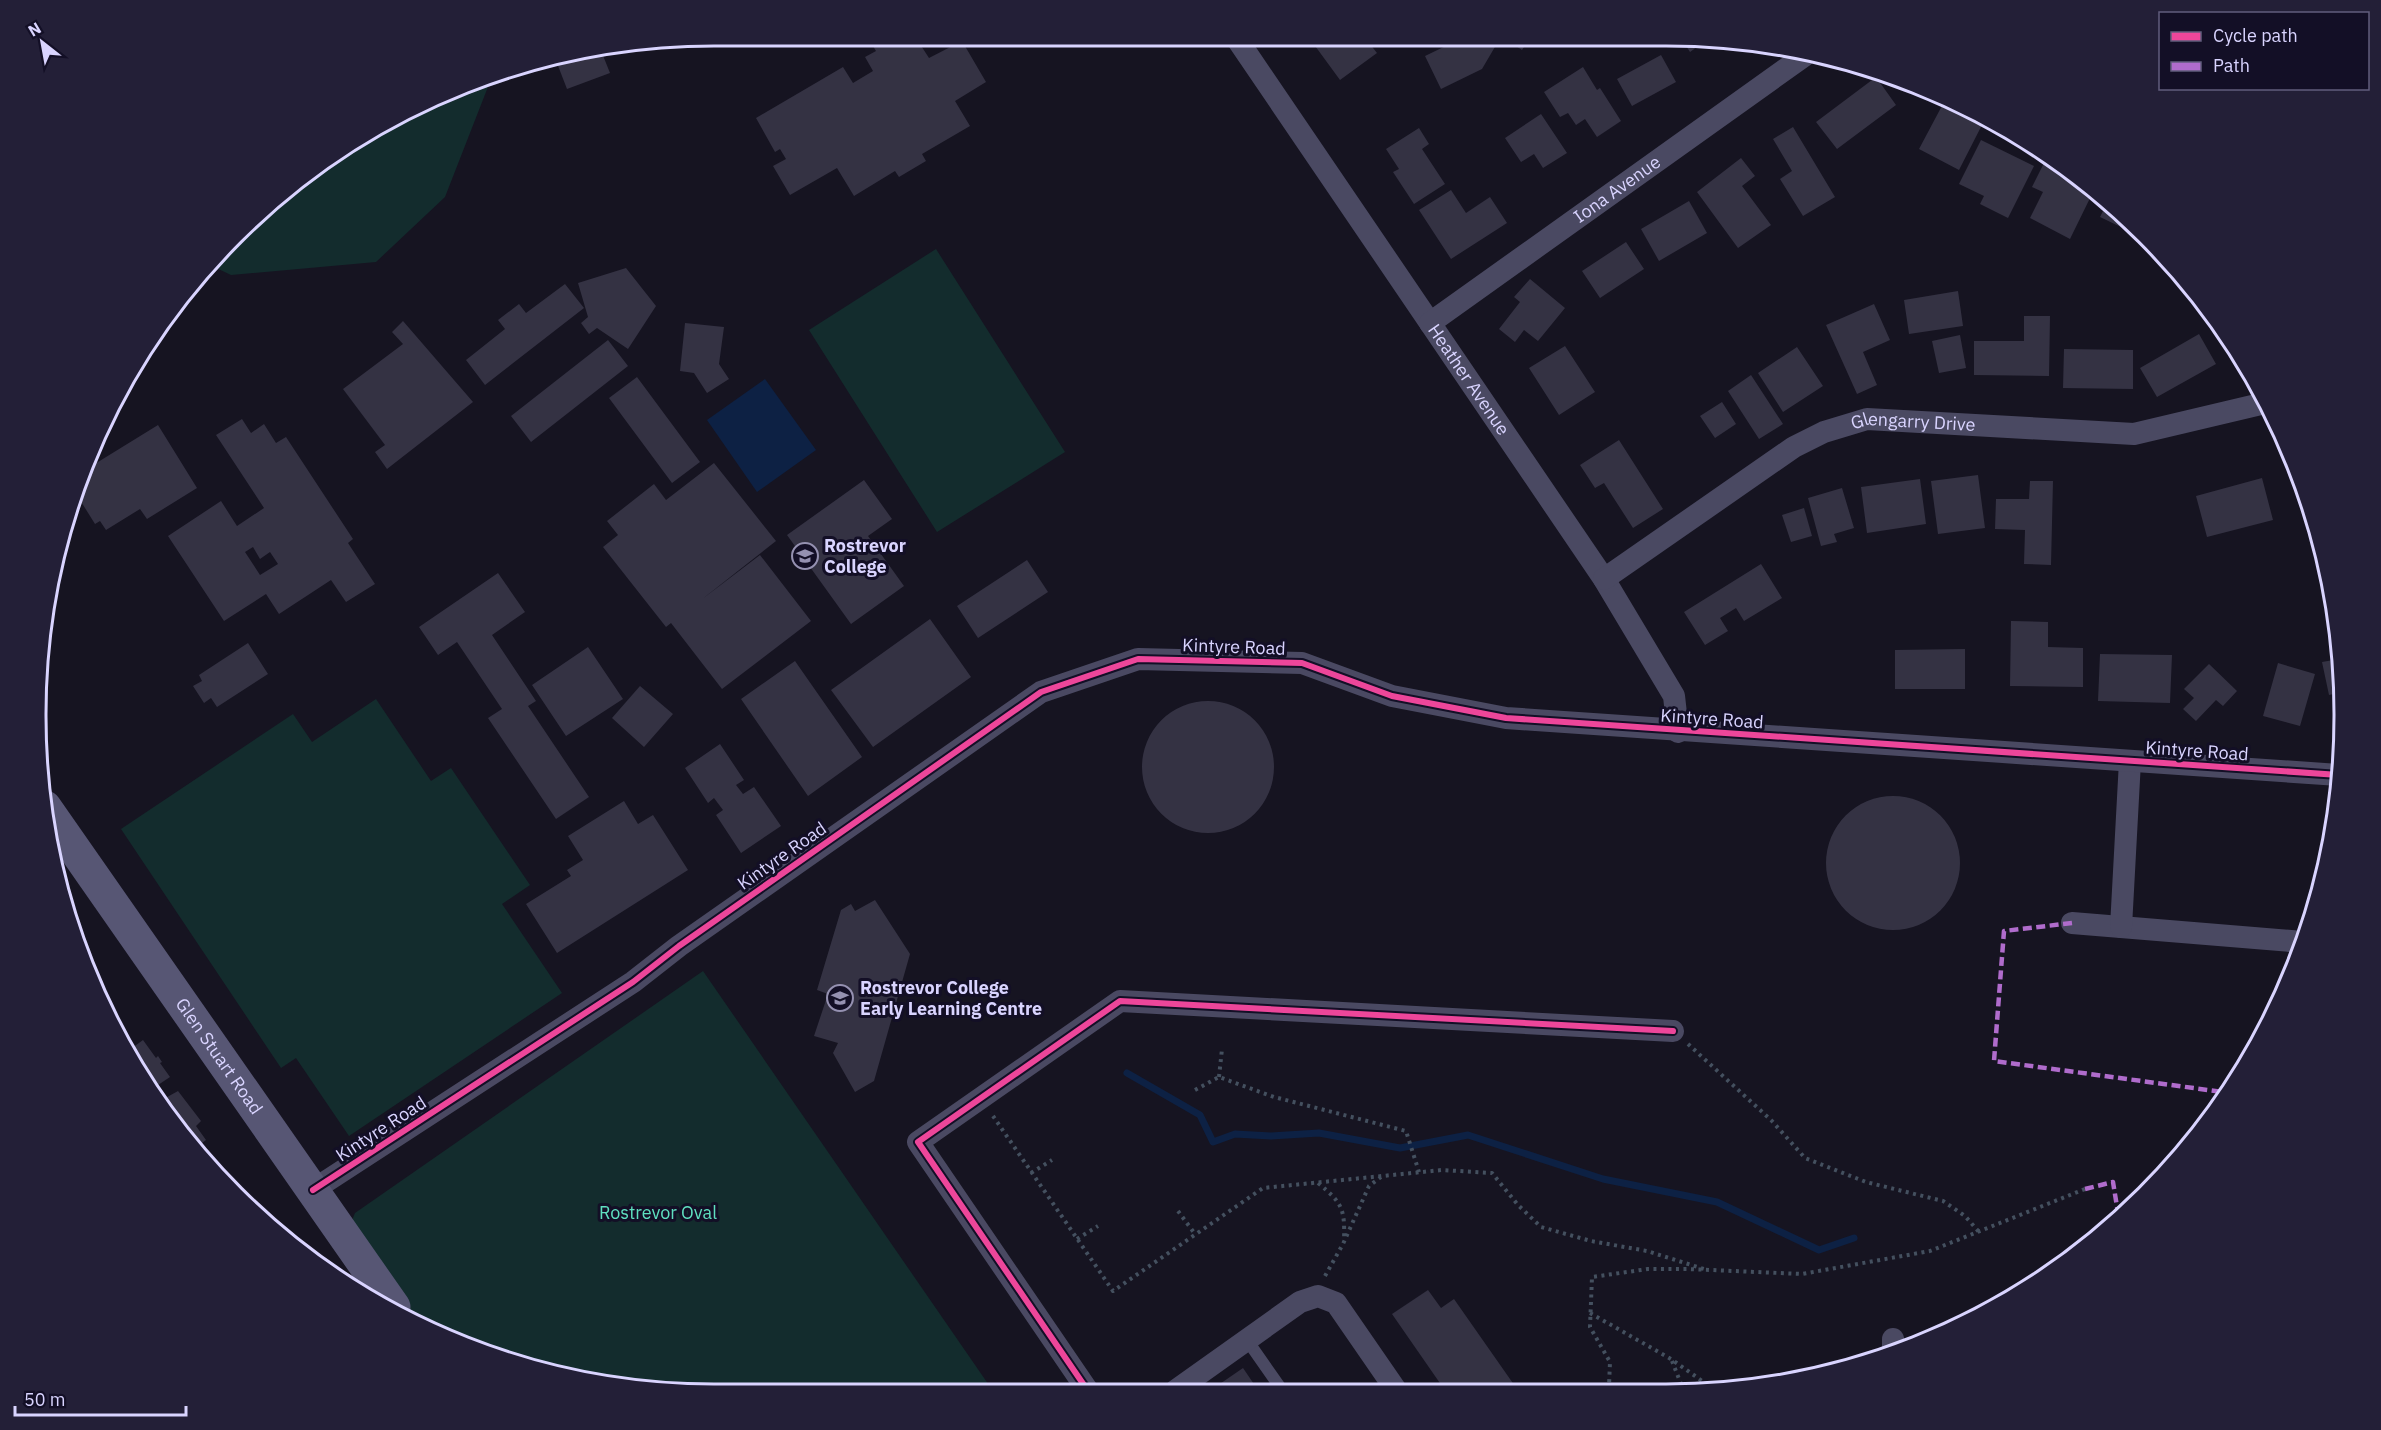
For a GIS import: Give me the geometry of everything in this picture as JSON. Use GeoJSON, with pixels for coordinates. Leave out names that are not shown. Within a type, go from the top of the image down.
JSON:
{"type":"FeatureCollection","features":[{"type":"Feature","properties":{"kind":"street","name":"Heather Avenue"},"geometry":{"type":"LineString","coordinates":[[1242,46],[1604,579],[1674,696],[1678,732]]}},
{"type":"Feature","properties":{"kind":"street","name":"Iona Avenue"},"geometry":{"type":"LineString","coordinates":[[1430,323],[1799,60]]}},
{"type":"Feature","properties":{"kind":"street","name":"Glengarry Drive"},"geometry":{"type":"LineString","coordinates":[[1604,579],[1794,447],[1824,432],[1867,419],[2134,434],[2258,405]]}},
{"type":"Feature","properties":{"kind":"street","name":"Kintyre Road"},"geometry":{"type":"LineString","coordinates":[[314,1190],[633,982],[679,946],[1041,692],[1138,659],[1302,663],[1392,696],[1506,718],[1678,732],[2332,775]]}},
{"type":"Feature","properties":{"kind":"street"},"geometry":{"type":"LineString","coordinates":[[2121,927],[2130,761]]}},
{"type":"Feature","properties":{"kind":"street","name":"Glen Stuart Road"},"geometry":{"type":"LineString","coordinates":[[55,821],[388,1298]]}},
{"type":"Feature","properties":{"kind":"street"},"geometry":{"type":"LineString","coordinates":[[2072,923],[2295,941]]}},
{"type":"Feature","properties":{"kind":"street"},"geometry":{"type":"LineString","coordinates":[[1083,1384],[918,1142],[1120,1001],[1673,1031]]}},
{"type":"Feature","properties":{"kind":"street"},"geometry":{"type":"LineString","coordinates":[[1184,1384],[1300,1302],[1318,1296],[1336,1303],[1392,1384]]}},
{"type":"Feature","properties":{"kind":"lane"},"geometry":{"type":"LineString","coordinates":[[1248,1340],[1278,1384]]}},
{"type":"Feature","properties":{"kind":"path"},"geometry":{"type":"LineString","coordinates":[[1673,1031],[1771,1120],[1805,1158],[1866,1182],[1943,1201],[1965,1216],[1978,1232]]}},
{"type":"Feature","properties":{"kind":"path"},"geometry":{"type":"LineString","coordinates":[[1219,1077],[1222,1049]]}},
{"type":"Feature","properties":{"kind":"path"},"geometry":{"type":"LineString","coordinates":[[1195,1090],[1219,1077],[1275,1097],[1406,1131],[1419,1172]]}},
{"type":"Feature","properties":{"kind":"path"},"geometry":{"type":"LineString","coordinates":[[987,1107],[1113,1291],[1263,1188],[1442,1170],[1492,1173],[1518,1205],[1541,1227],[1591,1241],[1647,1251],[1707,1270]]}},
{"type":"Feature","properties":{"kind":"path"},"geometry":{"type":"LineString","coordinates":[[1031,1173],[1052,1160]]}},
{"type":"Feature","properties":{"kind":"path"},"geometry":{"type":"LineString","coordinates":[[1318,1296],[1325,1274],[1344,1244],[1369,1186],[1382,1176]]}},
{"type":"Feature","properties":{"kind":"path"},"geometry":{"type":"LineString","coordinates":[[1317,1182],[1339,1201],[1345,1222],[1344,1244]]}},
{"type":"Feature","properties":{"kind":"path"},"geometry":{"type":"LineString","coordinates":[[1609,1384],[1610,1362],[1590,1327],[1592,1277],[1648,1269],[1802,1274],[1930,1251],[2085,1190]]}},
{"type":"Feature","properties":{"kind":"path"},"geometry":{"type":"LineString","coordinates":[[1178,1211],[1195,1234]]}},
{"type":"Feature","properties":{"kind":"path"},"geometry":{"type":"LineString","coordinates":[[1077,1239],[1098,1226]]}},
{"type":"Feature","properties":{"kind":"path"},"geometry":{"type":"LineString","coordinates":[[1590,1313],[1671,1359],[1704,1382]]}},
{"type":"Feature","properties":{"kind":"path"},"geometry":{"type":"LineString","coordinates":[[1671,1359],[1681,1383]]}},
{"type":"Feature","properties":{"kind":"green space"},"geometry":{"type":"Polygon","coordinates":[[[488,86],[445,197],[376,262],[231,275],[217,268],[274,212],[308,185],[344,159],[419,115],[488,86]]]}},
{"type":"Feature","properties":{"kind":"green space"},"geometry":{"type":"Polygon","coordinates":[[[936,249],[1065,452],[937,532],[809,330],[936,249]]]}},
{"type":"Feature","properties":{"kind":"green space"},"geometry":{"type":"Polygon","coordinates":[[[376,699],[431,781],[451,768],[530,885],[502,904],[562,993],[349,1136],[296,1058],[281,1068],[121,829],[293,714],[312,742],[376,699]]]}},
{"type":"Feature","properties":{"kind":"green space","name":"Rostrevor Oval"},"geometry":{"type":"Polygon","coordinates":[[[703,971],[988,1384],[671,1382],[585,1371],[542,1361],[459,1333],[411,1311],[351,1223],[355,1213],[703,971]]]}},
{"type":"Feature","properties":{"kind":"water"},"geometry":{"type":"Polygon","coordinates":[[[765,379],[816,450],[757,492],[707,420],[765,379]]]}},
{"type":"Feature","properties":{"kind":"building"},"geometry":{"type":"Polygon","coordinates":[[[873,46],[921,46],[929,58],[952,46],[965,46],[986,82],[955,101],[970,126],[922,154],[926,161],[899,177],[895,171],[854,196],[837,168],[790,195],[773,166],[786,159],[780,149],[775,152],[756,118],[843,67],[853,83],[873,71],[865,57],[876,51],[873,46]]]}},
{"type":"Feature","properties":{"kind":"building"},"geometry":{"type":"Polygon","coordinates":[[[1315,46],[1372,46],[1377,53],[1340,80],[1315,46]]]}},
{"type":"Feature","properties":{"kind":"building"},"geometry":{"type":"Polygon","coordinates":[[[1446,46],[1495,46],[1482,69],[1441,89],[1425,56],[1446,46]]]}},
{"type":"Feature","properties":{"kind":"building"},"geometry":{"type":"Polygon","coordinates":[[[1687,47],[1696,47],[1690,52],[1687,47]]]}},
{"type":"Feature","properties":{"kind":"building"},"geometry":{"type":"Polygon","coordinates":[[[1661,55],[1676,82],[1632,106],[1617,79],[1661,55]]]}},
{"type":"Feature","properties":{"kind":"building"},"geometry":{"type":"Polygon","coordinates":[[[603,56],[610,73],[567,89],[558,65],[603,56]]]}},
{"type":"Feature","properties":{"kind":"building"},"geometry":{"type":"Polygon","coordinates":[[[1583,67],[1597,90],[1600,88],[1621,121],[1597,137],[1585,119],[1576,125],[1568,113],[1560,117],[1544,92],[1583,67]]]}},
{"type":"Feature","properties":{"kind":"building"},"geometry":{"type":"Polygon","coordinates":[[[1873,79],[1879,81],[1896,105],[1837,149],[1816,122],[1873,79]]]}},
{"type":"Feature","properties":{"kind":"building"},"geometry":{"type":"Polygon","coordinates":[[[1942,106],[1982,126],[1959,170],[1919,149],[1942,106]]]}},
{"type":"Feature","properties":{"kind":"building"},"geometry":{"type":"Polygon","coordinates":[[[1541,114],[1567,153],[1543,168],[1534,154],[1521,162],[1505,138],[1541,114]]]}},
{"type":"Feature","properties":{"kind":"building"},"geometry":{"type":"Polygon","coordinates":[[[1793,127],[1835,197],[1803,216],[1780,179],[1792,171],[1773,139],[1793,127]]]}},
{"type":"Feature","properties":{"kind":"building"},"geometry":{"type":"Polygon","coordinates":[[[1419,128],[1429,144],[1422,149],[1445,184],[1414,204],[1393,172],[1399,169],[1386,149],[1419,128]]]}},
{"type":"Feature","properties":{"kind":"building"},"geometry":{"type":"Polygon","coordinates":[[[1981,140],[2034,166],[2008,218],[1980,204],[1984,196],[1959,184],[1981,140]]]}},
{"type":"Feature","properties":{"kind":"building"},"geometry":{"type":"Polygon","coordinates":[[[1741,158],[1755,176],[1742,186],[1771,225],[1738,248],[1697,192],[1741,158]]]}},
{"type":"Feature","properties":{"kind":"building"},"geometry":{"type":"Polygon","coordinates":[[[2044,164],[2090,198],[2070,239],[2030,218],[2043,192],[2032,187],[2044,164]]]}},
{"type":"Feature","properties":{"kind":"building"},"geometry":{"type":"Polygon","coordinates":[[[1451,190],[1466,213],[1490,197],[1507,223],[1451,259],[1419,210],[1451,190]]]}},
{"type":"Feature","properties":{"kind":"building"},"geometry":{"type":"Polygon","coordinates":[[[1689,201],[1707,233],[1659,261],[1641,229],[1689,201]]]}},
{"type":"Feature","properties":{"kind":"building"},"geometry":{"type":"Polygon","coordinates":[[[2104,209],[2125,229],[2100,217],[2104,209]]]}},
{"type":"Feature","properties":{"kind":"building"},"geometry":{"type":"Polygon","coordinates":[[[1626,242],[1644,269],[1600,298],[1582,271],[1626,242]]]}},
{"type":"Feature","properties":{"kind":"building"},"geometry":{"type":"Polygon","coordinates":[[[626,268],[656,306],[628,349],[597,328],[589,334],[581,323],[588,317],[578,283],[626,268]]]}},
{"type":"Feature","properties":{"kind":"building"},"geometry":{"type":"Polygon","coordinates":[[[1530,279],[1565,308],[1538,341],[1524,330],[1515,342],[1499,329],[1520,302],[1514,297],[1530,279]]]}},
{"type":"Feature","properties":{"kind":"building"},"geometry":{"type":"Polygon","coordinates":[[[565,284],[584,308],[485,385],[466,360],[505,329],[498,320],[519,304],[526,313],[565,284]]]}},
{"type":"Feature","properties":{"kind":"building"},"geometry":{"type":"Polygon","coordinates":[[[1958,291],[1963,326],[1909,334],[1904,300],[1958,291]]]}},
{"type":"Feature","properties":{"kind":"building"},"geometry":{"type":"Polygon","coordinates":[[[1874,304],[1890,340],[1863,352],[1877,385],[1857,394],[1826,325],[1874,304]]]}},
{"type":"Feature","properties":{"kind":"building"},"geometry":{"type":"Polygon","coordinates":[[[2024,316],[2050,316],[2049,376],[1974,375],[1974,341],[2024,341],[2024,316]]]}},
{"type":"Feature","properties":{"kind":"building"},"geometry":{"type":"Polygon","coordinates":[[[403,321],[473,402],[387,469],[375,452],[385,445],[343,389],[403,344],[392,332],[403,321]]]}},
{"type":"Feature","properties":{"kind":"building"},"geometry":{"type":"Polygon","coordinates":[[[685,323],[724,327],[719,364],[729,379],[707,393],[694,373],[680,371],[685,323]]]}},
{"type":"Feature","properties":{"kind":"building"},"geometry":{"type":"Polygon","coordinates":[[[2199,334],[2216,364],[2157,397],[2140,368],[2199,334]]]}},
{"type":"Feature","properties":{"kind":"building"},"geometry":{"type":"Polygon","coordinates":[[[1960,335],[1966,368],[1939,373],[1932,341],[1960,335]]]}},
{"type":"Feature","properties":{"kind":"building"},"geometry":{"type":"Polygon","coordinates":[[[608,340],[628,366],[531,442],[511,416],[608,340]]]}},
{"type":"Feature","properties":{"kind":"building"},"geometry":{"type":"Polygon","coordinates":[[[1565,346],[1595,392],[1559,415],[1529,368],[1565,346]]]}},
{"type":"Feature","properties":{"kind":"building"},"geometry":{"type":"Polygon","coordinates":[[[1797,347],[1823,386],[1783,412],[1758,373],[1797,347]]]}},
{"type":"Feature","properties":{"kind":"building"},"geometry":{"type":"Polygon","coordinates":[[[2064,349],[2133,350],[2133,389],[2063,388],[2064,349]]]}},
{"type":"Feature","properties":{"kind":"building"},"geometry":{"type":"Polygon","coordinates":[[[1751,375],[1783,424],[1759,439],[1728,391],[1751,375]]]}},
{"type":"Feature","properties":{"kind":"building"},"geometry":{"type":"Polygon","coordinates":[[[637,377],[700,462],[672,483],[609,398],[637,377]]]}},
{"type":"Feature","properties":{"kind":"building"},"geometry":{"type":"Polygon","coordinates":[[[1722,402],[1736,424],[1715,438],[1700,416],[1722,402]]]}},
{"type":"Feature","properties":{"kind":"building"},"geometry":{"type":"Polygon","coordinates":[[[242,419],[251,433],[264,424],[276,443],[286,437],[353,539],[348,543],[375,584],[346,602],[331,580],[279,614],[266,594],[224,621],[168,536],[221,501],[237,526],[264,508],[216,435],[242,419]],[[253,547],[245,552],[260,575],[278,564],[270,552],[260,559],[253,547]]]}},
{"type":"Feature","properties":{"kind":"building"},"geometry":{"type":"Polygon","coordinates":[[[158,425],[197,488],[147,519],[140,509],[106,530],[100,521],[95,524],[81,502],[95,464],[158,425]]]}},
{"type":"Feature","properties":{"kind":"building"},"geometry":{"type":"Polygon","coordinates":[[[1619,440],[1663,509],[1633,528],[1604,483],[1595,488],[1580,465],[1619,440]]]}},
{"type":"Feature","properties":{"kind":"building"},"geometry":{"type":"Polygon","coordinates":[[[714,463],[776,541],[701,600],[760,555],[811,621],[722,689],[671,623],[666,627],[603,547],[618,535],[607,521],[654,484],[666,500],[714,463]]]}},
{"type":"Feature","properties":{"kind":"building"},"geometry":{"type":"Polygon","coordinates":[[[1978,475],[1985,528],[1938,534],[1931,481],[1978,475]]]}},
{"type":"Feature","properties":{"kind":"building"},"geometry":{"type":"Polygon","coordinates":[[[2262,478],[2273,520],[2207,537],[2196,496],[2262,478]]]}},
{"type":"Feature","properties":{"kind":"building"},"geometry":{"type":"Polygon","coordinates":[[[1920,479],[1926,524],[1867,533],[1861,487],[1920,479]]]}},
{"type":"Feature","properties":{"kind":"building"},"geometry":{"type":"Polygon","coordinates":[[[864,480],[892,519],[868,536],[904,586],[851,624],[787,535],[864,480]]]}},
{"type":"Feature","properties":{"kind":"building"},"geometry":{"type":"Polygon","coordinates":[[[2030,481],[2053,481],[2051,565],[2024,564],[2025,530],[1995,529],[1996,499],[2029,499],[2030,481]]]}},
{"type":"Feature","properties":{"kind":"building"},"geometry":{"type":"Polygon","coordinates":[[[1842,488],[1854,528],[1834,534],[1837,542],[1821,546],[1808,498],[1842,488]]]}},
{"type":"Feature","properties":{"kind":"building"},"geometry":{"type":"Polygon","coordinates":[[[1804,508],[1812,536],[1791,542],[1782,515],[1804,508]]]}},
{"type":"Feature","properties":{"kind":"building"},"geometry":{"type":"Polygon","coordinates":[[[1027,560],[1048,592],[978,638],[957,606],[1027,560]]]}},
{"type":"Feature","properties":{"kind":"building"},"geometry":{"type":"Polygon","coordinates":[[[1761,564],[1782,598],[1744,621],[1736,608],[1720,618],[1728,631],[1705,645],[1684,612],[1761,564]]]}},
{"type":"Feature","properties":{"kind":"building"},"geometry":{"type":"Polygon","coordinates":[[[498,573],[525,612],[492,635],[536,701],[528,706],[589,797],[556,819],[488,718],[502,709],[457,642],[438,655],[419,627],[498,573]]]}},
{"type":"Feature","properties":{"kind":"building"},"geometry":{"type":"Polygon","coordinates":[[[930,619],[971,677],[873,747],[831,690],[930,619]]]}},
{"type":"Feature","properties":{"kind":"building"},"geometry":{"type":"Polygon","coordinates":[[[2011,621],[2048,622],[2048,647],[2083,648],[2083,687],[2010,686],[2011,621]]]}},
{"type":"Feature","properties":{"kind":"building"},"geometry":{"type":"Polygon","coordinates":[[[248,643],[268,674],[217,707],[211,698],[204,703],[193,686],[202,681],[199,675],[248,643]]]}},
{"type":"Feature","properties":{"kind":"building"},"geometry":{"type":"Polygon","coordinates":[[[588,647],[623,699],[566,736],[532,685],[588,647]]]}},
{"type":"Feature","properties":{"kind":"building"},"geometry":{"type":"Polygon","coordinates":[[[1965,649],[1965,689],[1895,689],[1895,650],[1965,649]]]}},
{"type":"Feature","properties":{"kind":"building"},"geometry":{"type":"Polygon","coordinates":[[[2100,654],[2172,655],[2170,703],[2098,701],[2100,654]]]}},
{"type":"Feature","properties":{"kind":"building"},"geometry":{"type":"Polygon","coordinates":[[[2332,660],[2334,694],[2329,695],[2322,662],[2332,660]]]}},
{"type":"Feature","properties":{"kind":"building"},"geometry":{"type":"Polygon","coordinates":[[[795,661],[862,757],[808,796],[741,699],[795,661]]]}},
{"type":"Feature","properties":{"kind":"building"},"geometry":{"type":"Polygon","coordinates":[[[2278,663],[2315,674],[2300,726],[2263,716],[2278,663]]]}},
{"type":"Feature","properties":{"kind":"building"},"geometry":{"type":"Polygon","coordinates":[[[2209,664],[2237,691],[2223,706],[2216,700],[2196,721],[2183,709],[2194,698],[2184,689],[2209,664]]]}},
{"type":"Feature","properties":{"kind":"building"},"geometry":{"type":"Polygon","coordinates":[[[640,686],[673,714],[644,747],[612,718],[640,686]]]}},
{"type":"Feature","properties":{"kind":"building"},"geometry":{"type":"Polygon","coordinates":[[[1208,701],[1233,706],[1255,720],[1269,742],[1274,767],[1269,792],[1255,814],[1233,828],[1208,833],[1183,828],[1161,814],[1147,792],[1142,767],[1147,742],[1161,720],[1183,706],[1208,701]]]}},
{"type":"Feature","properties":{"kind":"building"},"geometry":{"type":"Polygon","coordinates":[[[720,744],[744,780],[736,785],[743,794],[754,787],[781,826],[741,853],[716,815],[723,810],[714,798],[708,803],[685,768],[720,744]]]}},
{"type":"Feature","properties":{"kind":"building"},"geometry":{"type":"Polygon","coordinates":[[[1893,796],[1919,801],[1940,816],[1955,837],[1960,863],[1955,889],[1940,910],[1919,925],[1893,930],[1867,925],[1846,910],[1831,889],[1826,863],[1831,837],[1846,816],[1867,801],[1893,796]]]}},
{"type":"Feature","properties":{"kind":"building"},"geometry":{"type":"Polygon","coordinates":[[[624,801],[638,824],[653,815],[688,870],[557,953],[526,904],[571,876],[567,870],[583,860],[568,836],[624,801]]]}},
{"type":"Feature","properties":{"kind":"building"},"geometry":{"type":"Polygon","coordinates":[[[875,900],[910,954],[874,1081],[855,1092],[833,1053],[838,1043],[814,1036],[828,994],[817,990],[841,910],[851,904],[855,911],[875,900]]]}},
{"type":"Feature","properties":{"kind":"building"},"geometry":{"type":"Polygon","coordinates":[[[143,1040],[156,1058],[158,1056],[170,1077],[158,1085],[134,1046],[143,1040]]]}},
{"type":"Feature","properties":{"kind":"building"},"geometry":{"type":"Polygon","coordinates":[[[178,1091],[201,1121],[196,1126],[206,1140],[202,1143],[167,1097],[178,1091]]]}},
{"type":"Feature","properties":{"kind":"building"},"geometry":{"type":"Polygon","coordinates":[[[1428,1290],[1441,1308],[1454,1299],[1514,1384],[1441,1384],[1392,1314],[1428,1290]]]}},
{"type":"Feature","properties":{"kind":"building"},"geometry":{"type":"Polygon","coordinates":[[[1243,1368],[1254,1384],[1220,1384],[1243,1368]]]}},
{"type":"Feature","properties":{"kind":"waterway"},"geometry":{"type":"LineString","coordinates":[[1127,1073],[1200,1115],[1213,1142],[1235,1134],[1271,1136],[1319,1133],[1400,1148],[1468,1135],[1603,1179],[1717,1202],[1819,1250],[1854,1238]]}},
{"type":"Feature","properties":{"kind":"marked path"},"geometry":{"type":"LineString","coordinates":[[2072,923],[2004,931],[1994,1061],[2218,1091]]}},
{"type":"Feature","properties":{"kind":"marked path"},"geometry":{"type":"LineString","coordinates":[[2085,1189],[2113,1182],[2117,1208]]}},
{"type":"Feature","properties":{"kind":"cycle path"},"geometry":{"type":"LineString","coordinates":[[313,1190],[633,982],[679,946],[1041,692],[1138,659],[1302,663],[1392,696],[1506,718],[2332,774]]}},
{"type":"Feature","properties":{"kind":"cycle path"},"geometry":{"type":"LineString","coordinates":[[1083,1384],[918,1142],[1120,1001],[1673,1031]]}},
{"type":"Feature","properties":{"kind":"place","name":"Rostrevor College"},"geometry":{"type":"Point","coordinates":[805,556]}},
{"type":"Feature","properties":{"kind":"place","name":"Rostrevor College Early Learning Centre"},"geometry":{"type":"Point","coordinates":[840,998]}}]}
